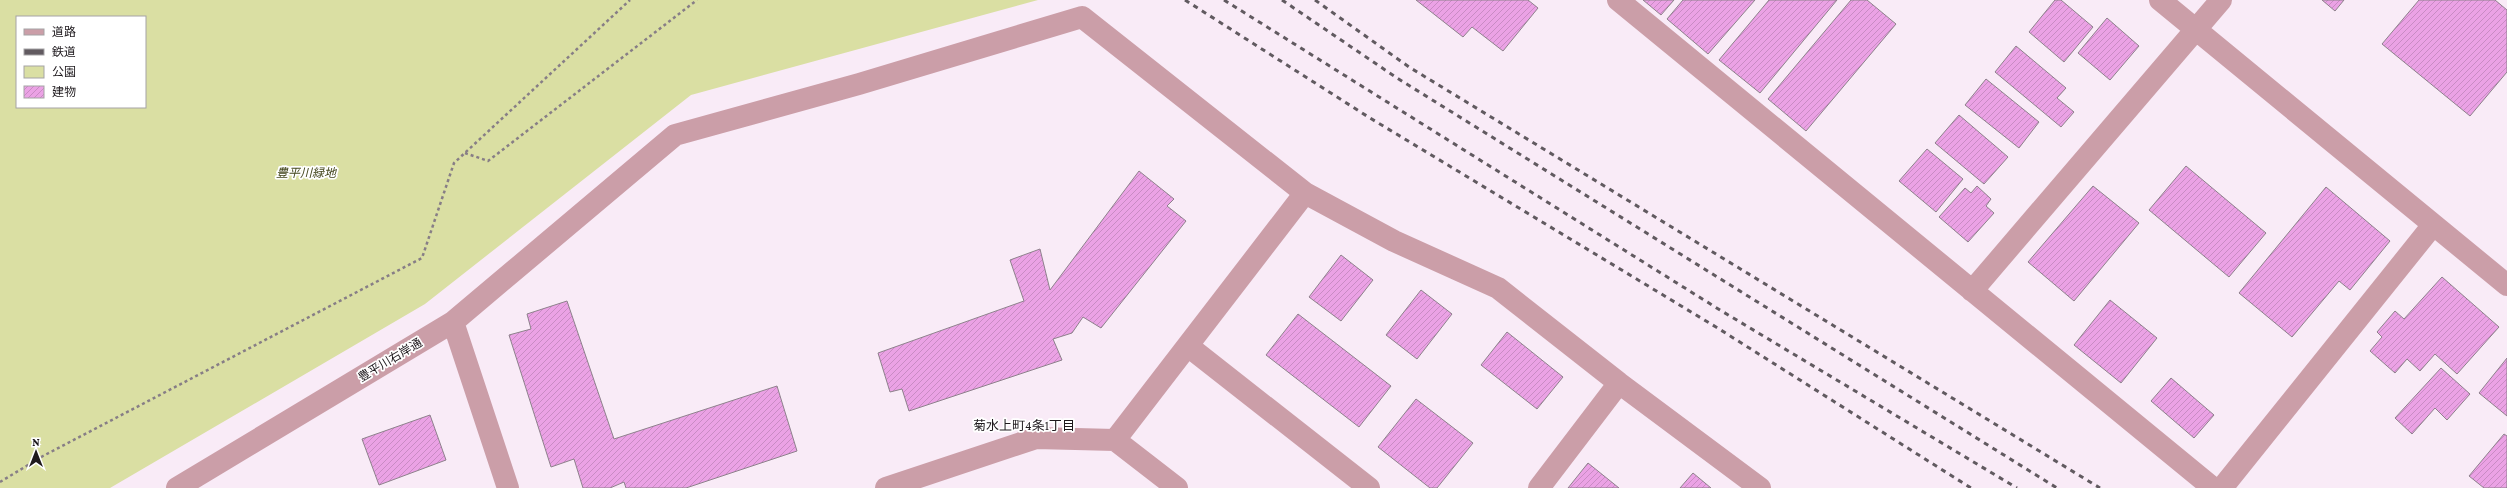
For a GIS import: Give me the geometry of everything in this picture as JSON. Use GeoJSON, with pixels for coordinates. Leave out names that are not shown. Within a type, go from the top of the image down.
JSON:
{"type":"FeatureCollection","features":[{"type":"Feature","properties":{"kind":"street"},"geometry":{"type":"LineString","coordinates":[[1618,0],[2213,488]]}},
{"type":"Feature","properties":{"kind":"street"},"geometry":{"type":"LineString","coordinates":[[2160,0],[2507,285]]}},
{"type":"Feature","properties":{"kind":"street"},"geometry":{"type":"LineString","coordinates":[[1972,291],[2197,30],[2221,0]]}},
{"type":"Feature","properties":{"kind":"street","name":"豊平川右岸通"},"geometry":{"type":"LineString","coordinates":[[177,488],[453,322],[675,135],[859,84],[1082,17],[1305,193]]}},
{"type":"Feature","properties":{"kind":"street"},"geometry":{"type":"LineString","coordinates":[[1115,440],[1305,193],[1394,240],[1498,288],[1619,383],[1760,488]]}},
{"type":"Feature","properties":{"kind":"street"},"geometry":{"type":"LineString","coordinates":[[2222,488],[2433,225]]}},
{"type":"Feature","properties":{"kind":"street"},"geometry":{"type":"LineString","coordinates":[[453,322],[508,488]]}},
{"type":"Feature","properties":{"kind":"street"},"geometry":{"type":"LineString","coordinates":[[1188,346],[1369,488]]}},
{"type":"Feature","properties":{"kind":"street"},"geometry":{"type":"LineString","coordinates":[[1539,488],[1619,383]]}},
{"type":"Feature","properties":{"kind":"street"},"geometry":{"type":"LineString","coordinates":[[886,488],[1036,438],[1115,440],[1177,488]]}},
{"type":"Feature","properties":{"kind":"path"},"geometry":{"type":"LineString","coordinates":[[0,482],[43,456],[422,258],[454,163],[630,0]]}},
{"type":"Feature","properties":{"kind":"path"},"geometry":{"type":"LineString","coordinates":[[465,153],[488,161],[697,0]]}},
{"type":"Feature","properties":{"kind":"green space","name":"豊平川緑地"},"geometry":{"type":"Polygon","coordinates":[[[0,0],[1038,0],[691,95],[425,304],[110,488],[0,488],[0,0]]]}},
{"type":"Feature","properties":{"kind":"building"},"geometry":{"type":"Polygon","coordinates":[[[1416,0],[1528,0],[1538,8],[1503,51],[1472,27],[1463,37],[1416,0]]]}},
{"type":"Feature","properties":{"kind":"building"},"geometry":{"type":"Polygon","coordinates":[[[1643,0],[1674,0],[1661,15],[1643,0]]]}},
{"type":"Feature","properties":{"kind":"building"},"geometry":{"type":"Polygon","coordinates":[[[1683,0],[1755,0],[1708,54],[1667,19],[1683,0]]]}},
{"type":"Feature","properties":{"kind":"building"},"geometry":{"type":"Polygon","coordinates":[[[1769,0],[1837,0],[1760,93],[1719,60],[1769,0]]]}},
{"type":"Feature","properties":{"kind":"building"},"geometry":{"type":"Polygon","coordinates":[[[1851,0],[1867,0],[1896,24],[1806,131],[1768,99],[1851,0]]]}},
{"type":"Feature","properties":{"kind":"building"},"geometry":{"type":"Polygon","coordinates":[[[2055,0],[2061,0],[2093,27],[2064,62],[2029,32],[2055,0]]]}},
{"type":"Feature","properties":{"kind":"building"},"geometry":{"type":"Polygon","coordinates":[[[2322,0],[2344,0],[2335,11],[2322,0]]]}},
{"type":"Feature","properties":{"kind":"building"},"geometry":{"type":"Polygon","coordinates":[[[2419,0],[2495,0],[2507,10],[2507,72],[2470,116],[2382,44],[2419,0]]]}},
{"type":"Feature","properties":{"kind":"building"},"geometry":{"type":"Polygon","coordinates":[[[2107,18],[2139,46],[2110,80],[2078,53],[2107,18]]]}},
{"type":"Feature","properties":{"kind":"building"},"geometry":{"type":"Polygon","coordinates":[[[2016,46],[2066,88],[2057,98],[2074,112],[2061,127],[1995,72],[2016,46]]]}},
{"type":"Feature","properties":{"kind":"building"},"geometry":{"type":"Polygon","coordinates":[[[1986,79],[2039,122],[2019,148],[1965,105],[1986,79]]]}},
{"type":"Feature","properties":{"kind":"building"},"geometry":{"type":"Polygon","coordinates":[[[1959,115],[2008,157],[1984,184],[1935,143],[1959,115]]]}},
{"type":"Feature","properties":{"kind":"building"},"geometry":{"type":"Polygon","coordinates":[[[1927,149],[1963,179],[1936,212],[1899,181],[1927,149]]]}},
{"type":"Feature","properties":{"kind":"building"},"geometry":{"type":"Polygon","coordinates":[[[2186,166],[2266,233],[2229,277],[2149,210],[2186,166]]]}},
{"type":"Feature","properties":{"kind":"building"},"geometry":{"type":"Polygon","coordinates":[[[1139,171],[1174,199],[1167,206],[1186,221],[1101,328],[1083,317],[1072,333],[1053,339],[1062,360],[909,411],[902,389],[890,392],[878,353],[1024,301],[1010,260],[1040,249],[1050,290],[1139,171]]]}},
{"type":"Feature","properties":{"kind":"building"},"geometry":{"type":"Polygon","coordinates":[[[1977,186],[1991,199],[1986,206],[1994,213],[1968,242],[1939,217],[1965,188],[1971,193],[1977,186]]]}},
{"type":"Feature","properties":{"kind":"building"},"geometry":{"type":"Polygon","coordinates":[[[2093,186],[2139,223],[2074,301],[2028,262],[2093,186]]]}},
{"type":"Feature","properties":{"kind":"building"},"geometry":{"type":"Polygon","coordinates":[[[2326,187],[2390,241],[2350,290],[2339,281],[2292,337],[2239,293],[2326,187]]]}},
{"type":"Feature","properties":{"kind":"building"},"geometry":{"type":"Polygon","coordinates":[[[1341,255],[1373,280],[1341,321],[1309,297],[1341,255]]]}},
{"type":"Feature","properties":{"kind":"building"},"geometry":{"type":"Polygon","coordinates":[[[2442,277],[2499,327],[2457,374],[2435,354],[2420,371],[2407,359],[2395,373],[2370,351],[2382,337],[2377,332],[2395,311],[2404,319],[2442,277]]]}},
{"type":"Feature","properties":{"kind":"building"},"geometry":{"type":"Polygon","coordinates":[[[1421,290],[1452,314],[1417,359],[1386,335],[1421,290]]]}},
{"type":"Feature","properties":{"kind":"building"},"geometry":{"type":"Polygon","coordinates":[[[2110,300],[2157,338],[2121,383],[2074,345],[2110,300]]]}},
{"type":"Feature","properties":{"kind":"building"},"geometry":{"type":"Polygon","coordinates":[[[567,301],[614,439],[777,386],[797,451],[686,488],[626,488],[624,482],[610,488],[583,488],[574,459],[551,467],[509,335],[531,329],[527,314],[567,301]]]}},
{"type":"Feature","properties":{"kind":"building"},"geometry":{"type":"Polygon","coordinates":[[[1298,314],[1391,386],[1359,427],[1266,355],[1298,314]]]}},
{"type":"Feature","properties":{"kind":"building"},"geometry":{"type":"Polygon","coordinates":[[[1507,332],[1563,377],[1537,409],[1481,365],[1507,332]]]}},
{"type":"Feature","properties":{"kind":"building"},"geometry":{"type":"Polygon","coordinates":[[[2507,358],[2507,416],[2479,393],[2507,358]]]}},
{"type":"Feature","properties":{"kind":"building"},"geometry":{"type":"Polygon","coordinates":[[[2441,368],[2470,394],[2447,420],[2435,408],[2412,434],[2395,418],[2441,368]]]}},
{"type":"Feature","properties":{"kind":"building"},"geometry":{"type":"Polygon","coordinates":[[[2171,378],[2214,415],[2194,438],[2151,401],[2171,378]]]}},
{"type":"Feature","properties":{"kind":"building"},"geometry":{"type":"Polygon","coordinates":[[[1416,399],[1473,443],[1437,488],[1430,488],[1378,447],[1416,399]]]}},
{"type":"Feature","properties":{"kind":"building"},"geometry":{"type":"Polygon","coordinates":[[[430,415],[446,460],[379,485],[362,439],[430,415]]]}},
{"type":"Feature","properties":{"kind":"building"},"geometry":{"type":"Polygon","coordinates":[[[2504,434],[2507,436],[2507,488],[2484,488],[2469,476],[2504,434]]]}},
{"type":"Feature","properties":{"kind":"building"},"geometry":{"type":"Polygon","coordinates":[[[1588,463],[1619,488],[1568,488],[1588,463]]]}},
{"type":"Feature","properties":{"kind":"building"},"geometry":{"type":"Polygon","coordinates":[[[1693,473],[1711,488],[1680,488],[1693,473]]]}},
{"type":"Feature","properties":{"kind":"railway"},"geometry":{"type":"LineString","coordinates":[[1185,0],[1370,118],[1716,327],[1971,488]]}},
{"type":"Feature","properties":{"kind":"railway"},"geometry":{"type":"LineString","coordinates":[[1224,0],[1720,310],[2017,488]]}},
{"type":"Feature","properties":{"kind":"railway"},"geometry":{"type":"LineString","coordinates":[[1282,0],[1397,78],[2057,488]]}},
{"type":"Feature","properties":{"kind":"railway"},"geometry":{"type":"LineString","coordinates":[[1315,0],[1409,67],[2100,488]]}},
{"type":"Feature","properties":{"kind":"district","name":"菊水上町4条1丁目"},"geometry":{"type":"Point","coordinates":[1024,425]}}]}
